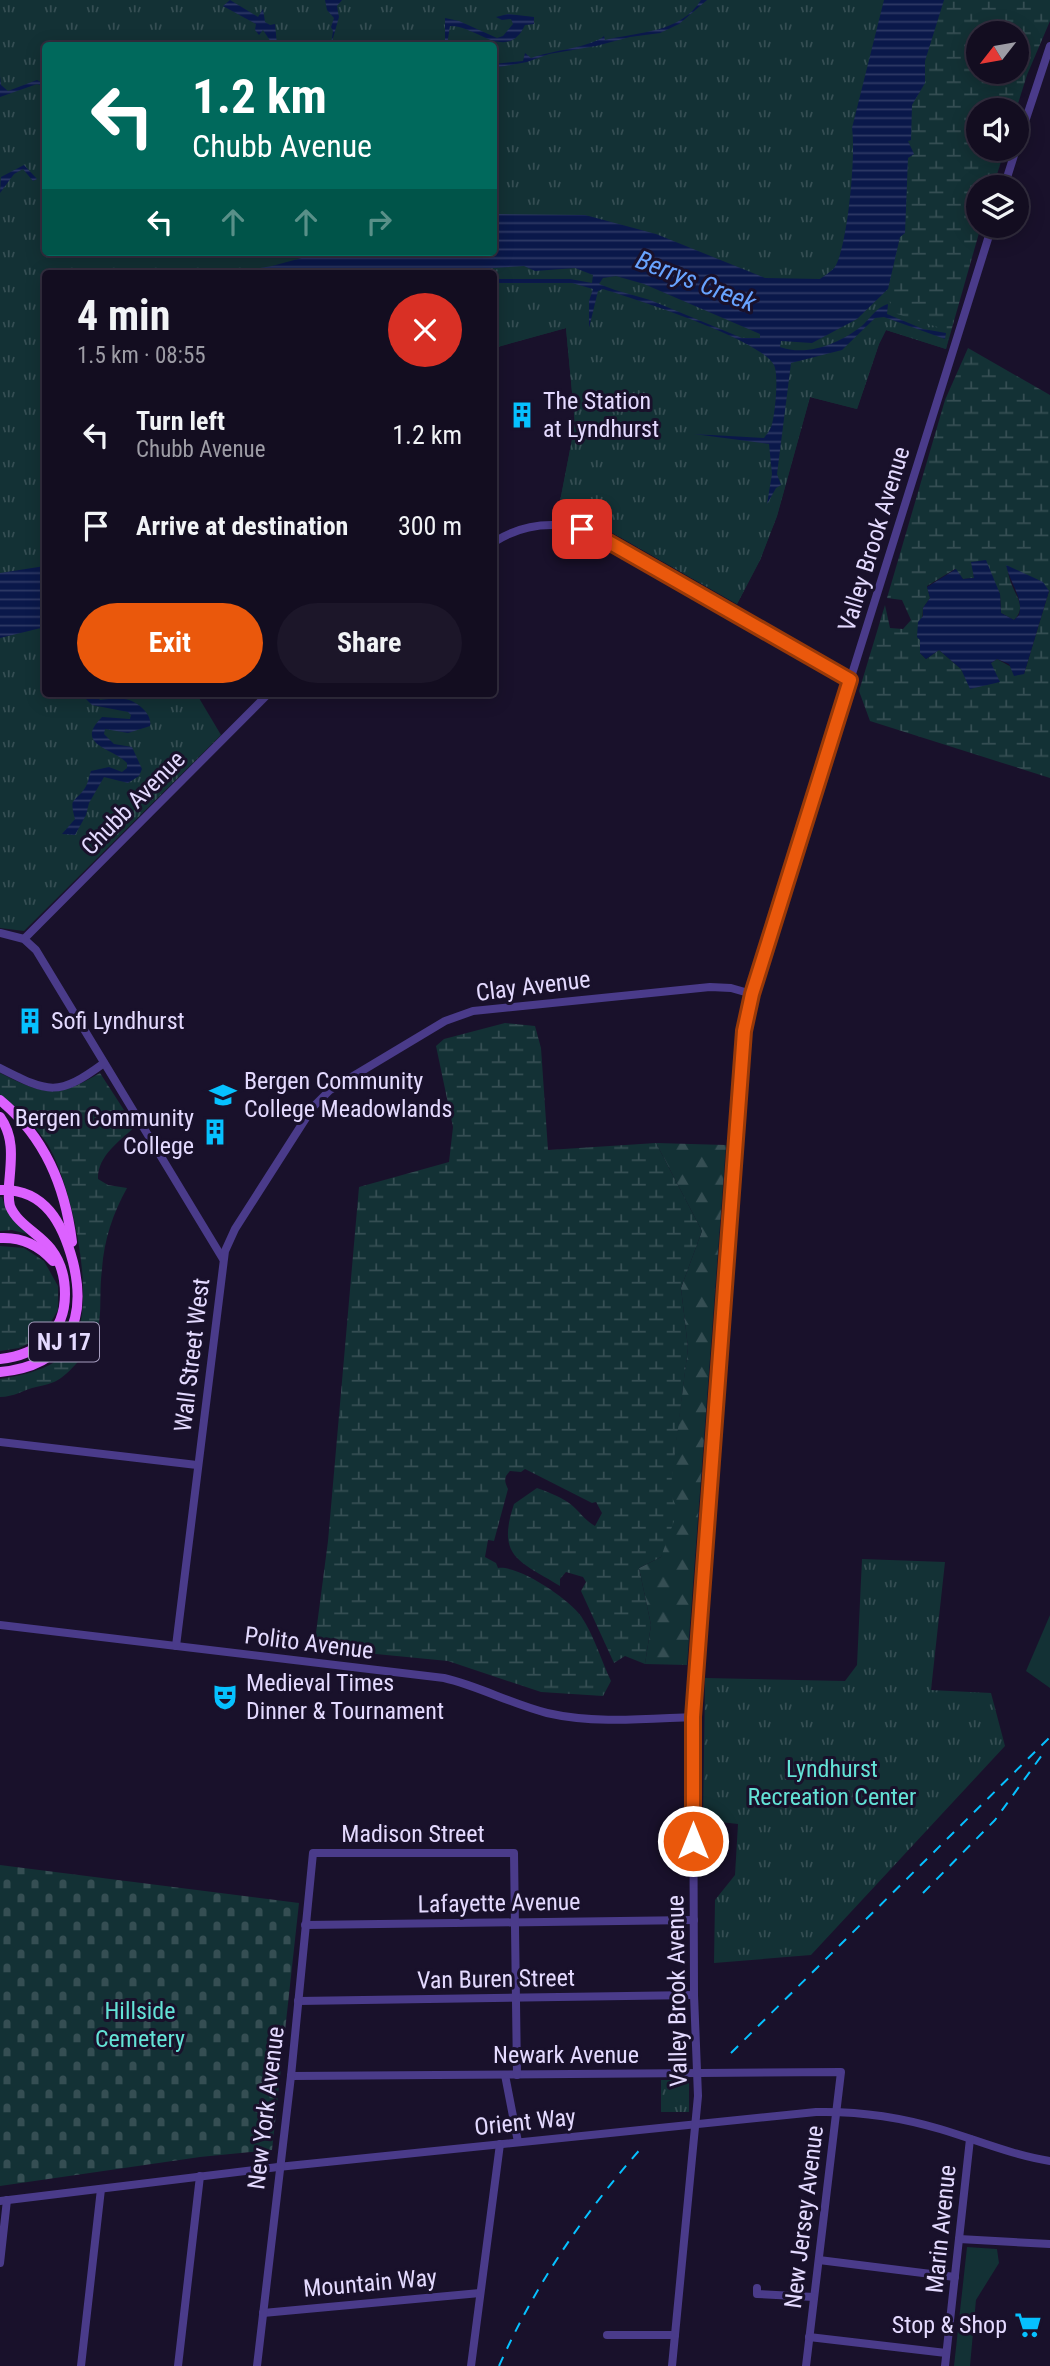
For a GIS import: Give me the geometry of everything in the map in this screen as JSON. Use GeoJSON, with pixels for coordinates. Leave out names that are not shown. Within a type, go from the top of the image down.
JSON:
{"type":"FeatureCollection","features":[{"type":"Feature","properties":{"kind":"main road"},"geometry":{"type":"LineString","coordinates":[[0,1100],[36,1137],[57,1177],[67,1206],[75,1272]]}},
{"type":"Feature","properties":{"kind":"main road"},"geometry":{"type":"LineString","coordinates":[[0,1117],[7,1128],[11,1144],[4,1190],[13,1212],[47,1244],[58,1259],[64,1276],[65,1294]]}},
{"type":"Feature","properties":{"kind":"main road","name":"NJ 17"},"geometry":{"type":"LineString","coordinates":[[0,1372],[37,1364],[53,1354],[66,1340],[78,1310],[79,1291],[65,1236],[54,1214],[35,1197],[4,1190]]}},
{"type":"Feature","properties":{"kind":"main road","name":"NJ 17"},"geometry":{"type":"LineString","coordinates":[[0,1238],[26,1241],[46,1253],[60,1272],[65,1294],[65,1306],[60,1322],[47,1341],[27,1354],[0,1359]]}},
{"type":"Feature","properties":{"kind":"street"},"geometry":{"type":"LineString","coordinates":[[1029,108],[1050,46]]}},
{"type":"Feature","properties":{"kind":"street","name":"Valley Brook Avenue"},"geometry":{"type":"LineString","coordinates":[[672,2366],[697,2123],[693,1717],[744,1033],[752,994],[988,238]]}},
{"type":"Feature","properties":{"kind":"street"},"geometry":{"type":"LineString","coordinates":[[497,540],[515,531],[542,524],[570,526],[593,533],[850,680]]}},
{"type":"Feature","properties":{"kind":"street","name":"Chubb Avenue"},"geometry":{"type":"LineString","coordinates":[[24,939],[266,697]]}},
{"type":"Feature","properties":{"kind":"street"},"geometry":{"type":"LineString","coordinates":[[0,933],[24,939]]}},
{"type":"Feature","properties":{"kind":"street","name":"Wall Street West"},"geometry":{"type":"LineString","coordinates":[[24,939],[36,950],[223,1259],[176,1646]]}},
{"type":"Feature","properties":{"kind":"street","name":"Clay Avenue"},"geometry":{"type":"LineString","coordinates":[[223,1259],[234,1229],[306,1116],[321,1098],[445,1021],[488,1008],[710,986],[752,994]]}},
{"type":"Feature","properties":{"kind":"street"},"geometry":{"type":"LineString","coordinates":[[0,1068],[31,1084],[55,1088],[76,1083],[104,1063]]}},
{"type":"Feature","properties":{"kind":"street"},"geometry":{"type":"LineString","coordinates":[[0,1441],[197,1465]]}},
{"type":"Feature","properties":{"kind":"street","name":"Polito Avenue"},"geometry":{"type":"LineString","coordinates":[[0,1625],[444,1678],[480,1688],[522,1706],[566,1717],[612,1720],[693,1717]]}},
{"type":"Feature","properties":{"kind":"street","name":"Madison Street"},"geometry":{"type":"LineString","coordinates":[[313,1853],[514,1853],[516,1923]]}},
{"type":"Feature","properties":{"kind":"street","name":"New York Avenue"},"geometry":{"type":"LineString","coordinates":[[257,2366],[278,2167],[291,2076],[313,1853]]}},
{"type":"Feature","properties":{"kind":"street","name":"Lafayette Avenue"},"geometry":{"type":"LineString","coordinates":[[305,1925],[694,1920]]}},
{"type":"Feature","properties":{"kind":"street"},"geometry":{"type":"LineString","coordinates":[[516,1923],[517,2074]]}},
{"type":"Feature","properties":{"kind":"street","name":"Van Buren Street"},"geometry":{"type":"LineString","coordinates":[[298,2001],[694,1996]]}},
{"type":"Feature","properties":{"kind":"street","name":"Newark Avenue"},"geometry":{"type":"LineString","coordinates":[[291,2076],[841,2072]]}},
{"type":"Feature","properties":{"kind":"street","name":"New Jersey Avenue"},"geometry":{"type":"LineString","coordinates":[[806,2366],[841,2072]]}},
{"type":"Feature","properties":{"kind":"street"},"geometry":{"type":"LineString","coordinates":[[505,2075],[518,2142]]}},
{"type":"Feature","properties":{"kind":"street","name":"Orient Way"},"geometry":{"type":"LineString","coordinates":[[4,2201],[278,2167],[697,2123],[836,2112],[874,2115],[937,2128],[1009,2152],[1050,2161]]}},
{"type":"Feature","properties":{"kind":"street","name":"Marin Avenue"},"geometry":{"type":"LineString","coordinates":[[945,2366],[970,2139]]}},
{"type":"Feature","properties":{"kind":"street"},"geometry":{"type":"LineString","coordinates":[[471,2366],[500,2144]]}},
{"type":"Feature","properties":{"kind":"street"},"geometry":{"type":"LineString","coordinates":[[178,2366],[200,2176]]}},
{"type":"Feature","properties":{"kind":"street"},"geometry":{"type":"LineString","coordinates":[[81,2366],[101,2189]]}},
{"type":"Feature","properties":{"kind":"street"},"geometry":{"type":"LineString","coordinates":[[0,2263],[4,2201]]}},
{"type":"Feature","properties":{"kind":"street"},"geometry":{"type":"LineString","coordinates":[[959,2239],[1050,2244]]}},
{"type":"Feature","properties":{"kind":"street"},"geometry":{"type":"LineString","coordinates":[[819,2260],[955,2277]]}},
{"type":"Feature","properties":{"kind":"street"},"geometry":{"type":"LineString","coordinates":[[757,2288],[757,2294],[814,2297]]}},
{"type":"Feature","properties":{"kind":"street","name":"Mountain Way"},"geometry":{"type":"LineString","coordinates":[[263,2313],[480,2293]]}},
{"type":"Feature","properties":{"kind":"street"},"geometry":{"type":"LineString","coordinates":[[607,2335],[675,2335]]}},
{"type":"Feature","properties":{"kind":"street"},"geometry":{"type":"LineString","coordinates":[[809,2337],[946,2353]]}},
{"type":"Feature","properties":{"kind":"green space"},"geometry":{"type":"Polygon","coordinates":[[[0,0],[944,0],[925,61],[925,83],[912,105],[911,140],[908,141],[914,154],[908,158],[905,233],[900,237],[888,289],[884,293],[897,314],[950,331],[946,349],[886,330],[857,409],[810,397],[777,516],[760,560],[737,604],[592,521],[558,512],[575,424],[566,328],[497,347],[497,270],[42,270],[42,697],[198,697],[221,735],[24,931],[0,928],[0,0]]]}},
{"type":"Feature","properties":{"kind":"green space"},"geometry":{"type":"Polygon","coordinates":[[[942,0],[1050,0],[1050,21],[1029,70],[1029,21],[966,21],[966,84],[1024,84],[1020,98],[966,98],[966,161],[1001,161],[997,175],[966,175],[966,238],[978,238],[946,349],[886,330],[857,409],[810,397],[777,516],[760,560],[737,604],[592,521],[558,512],[575,424],[566,328],[497,347],[497,284],[791,362],[875,318],[923,329],[881,306],[911,104],[942,0]]]}},
{"type":"Feature","properties":{"kind":"green space"},"geometry":{"type":"Polygon","coordinates":[[[968,348],[1050,395],[1050,778],[870,721],[859,691],[885,605],[890,628],[903,629],[911,620],[902,600],[887,598],[945,400],[968,348]],[[972,562],[974,578],[963,579],[955,569],[927,586],[930,598],[923,608],[920,653],[926,659],[939,650],[961,669],[991,663],[997,659],[1024,674],[1049,591],[1007,566],[1020,606],[1014,620],[1001,613],[1000,594],[972,562]]]}},
{"type":"Feature","properties":{"kind":"green space"},"geometry":{"type":"Polygon","coordinates":[[[505,1023],[535,1026],[541,1048],[548,1150],[656,1143],[702,1231],[681,1288],[688,1348],[670,1493],[678,1510],[661,1557],[639,1568],[651,1625],[645,1664],[625,1656],[614,1663],[581,1591],[586,1582],[583,1577],[566,1572],[560,1579],[560,1586],[523,1563],[510,1547],[509,1522],[514,1504],[537,1488],[573,1506],[595,1526],[602,1513],[596,1502],[592,1503],[525,1469],[521,1472],[510,1471],[505,1481],[508,1489],[494,1541],[488,1540],[485,1557],[496,1563],[498,1568],[518,1572],[543,1584],[581,1616],[594,1639],[611,1681],[603,1696],[541,1692],[448,1661],[314,1648],[328,1541],[359,1187],[449,1162],[453,1127],[436,1046],[444,1039],[505,1023]]]}},
{"type":"Feature","properties":{"kind":"green space"},"geometry":{"type":"Polygon","coordinates":[[[0,1073],[39,1090],[50,1091],[72,1087],[100,1073],[135,1127],[110,1150],[99,1171],[98,1179],[108,1185],[127,1188],[107,1237],[103,1258],[100,1320],[93,1341],[76,1364],[58,1380],[5,1397],[0,1397],[0,1379],[52,1364],[68,1351],[80,1323],[83,1299],[79,1243],[57,1164],[38,1131],[0,1095],[0,1073]]]}},
{"type":"Feature","properties":{"kind":"green space"},"geometry":{"type":"Polygon","coordinates":[[[656,1143],[726,1145],[687,1665],[645,1664],[651,1625],[639,1568],[661,1557],[688,1348],[681,1288],[702,1231],[656,1143]]]}},
{"type":"Feature","properties":{"kind":"green space"},"geometry":{"type":"Polygon","coordinates":[[[0,1197],[13,1218],[31,1235],[12,1230],[0,1231],[0,1197]]]}},
{"type":"Feature","properties":{"kind":"green space"},"geometry":{"type":"Polygon","coordinates":[[[0,1246],[24,1248],[44,1261],[58,1286],[58,1310],[42,1337],[19,1348],[0,1351],[0,1246]]]}},
{"type":"Feature","properties":{"kind":"green space","name":"Lyndhurst Recreation Center"},"geometry":{"type":"Polygon","coordinates":[[[862,1559],[945,1562],[931,1690],[991,1693],[1005,1746],[811,1955],[714,1963],[715,1900],[735,1875],[738,1824],[703,1820],[705,1678],[845,1681],[857,1665],[862,1559]]]}},
{"type":"Feature","properties":{"kind":"green space"},"geometry":{"type":"Polygon","coordinates":[[[1050,1615],[1050,1688],[1026,1671],[1050,1615]]]}},
{"type":"Feature","properties":{"kind":"green space","name":"Hillside Cemetery"},"geometry":{"type":"Polygon","coordinates":[[[0,1865],[299,1903],[272,2150],[200,2157],[0,2186],[0,1865]]]}},
{"type":"Feature","properties":{"kind":"green space"},"geometry":{"type":"Polygon","coordinates":[[[661,2080],[689,2080],[689,2112],[661,2112],[661,2080]]]}},
{"type":"Feature","properties":{"kind":"green space"},"geometry":{"type":"Polygon","coordinates":[[[967,2247],[997,2249],[999,2263],[976,2300],[970,2366],[954,2366],[967,2247]]]}},
{"type":"Feature","properties":{"kind":"water"},"geometry":{"type":"Polygon","coordinates":[[[230,0],[258,17],[263,9],[265,22],[275,24],[277,42],[271,42],[263,30],[259,35],[255,30],[256,24],[223,6],[230,0]]]}},
{"type":"Feature","properties":{"kind":"water"},"geometry":{"type":"Polygon","coordinates":[[[325,0],[342,0],[337,6],[339,17],[332,42],[331,27],[334,18],[327,10],[325,0]]]}},
{"type":"Feature","properties":{"kind":"water"},"geometry":{"type":"Polygon","coordinates":[[[701,0],[707,0],[679,24],[660,33],[549,54],[527,62],[497,67],[497,64],[523,61],[525,53],[531,58],[590,43],[604,36],[605,40],[658,29],[671,25],[692,11],[701,0]]]}},
{"type":"Feature","properties":{"kind":"water","name":"Berrys Creek"},"geometry":{"type":"Polygon","coordinates":[[[884,0],[944,0],[925,61],[925,83],[912,105],[911,140],[908,141],[914,154],[908,158],[905,233],[900,237],[888,289],[857,319],[812,343],[781,341],[780,347],[802,350],[834,343],[854,332],[877,310],[888,304],[887,314],[923,329],[946,333],[945,339],[884,317],[875,318],[842,350],[791,363],[777,474],[781,485],[776,488],[767,504],[772,474],[769,444],[694,434],[764,438],[772,424],[776,385],[774,365],[764,355],[722,332],[603,289],[598,291],[589,328],[589,301],[593,289],[572,283],[497,283],[497,279],[570,279],[592,283],[593,275],[575,268],[535,271],[524,266],[460,270],[247,270],[309,256],[497,256],[497,214],[585,215],[656,234],[765,278],[820,279],[836,265],[844,238],[852,177],[852,128],[884,0]],[[616,276],[603,278],[599,284],[650,300],[742,338],[760,338],[760,334],[644,284],[616,276]]]}},
{"type":"Feature","properties":{"kind":"water"},"geometry":{"type":"Polygon","coordinates":[[[508,14],[534,17],[534,24],[525,25],[518,36],[509,41],[500,42],[450,26],[447,42],[445,41],[445,18],[459,21],[497,38],[503,36],[513,24],[511,19],[502,20],[496,17],[508,14]]]}},
{"type":"Feature","properties":{"kind":"water"},"geometry":{"type":"Polygon","coordinates":[[[0,76],[1,85],[8,91],[37,80],[42,82],[42,86],[37,84],[0,97],[0,76]]]}},
{"type":"Feature","properties":{"kind":"water"},"geometry":{"type":"Polygon","coordinates":[[[24,165],[37,179],[33,181],[23,169],[14,174],[0,193],[1,177],[24,165]]]}},
{"type":"Feature","properties":{"kind":"water"},"geometry":{"type":"Polygon","coordinates":[[[986,560],[1000,594],[1001,613],[1014,620],[1019,615],[1020,603],[1006,565],[1043,582],[1049,591],[1024,674],[1014,676],[1009,664],[997,659],[991,663],[1000,682],[970,689],[961,669],[939,650],[926,659],[920,653],[918,622],[930,598],[927,587],[956,569],[963,579],[974,578],[971,562],[986,560]]]}},
{"type":"Feature","properties":{"kind":"water"},"geometry":{"type":"Polygon","coordinates":[[[42,566],[42,628],[0,638],[0,573],[42,566]]]}},
{"type":"Feature","properties":{"kind":"water"},"geometry":{"type":"Polygon","coordinates":[[[84,697],[129,700],[143,708],[149,717],[150,726],[128,733],[105,729],[104,734],[114,744],[132,747],[142,769],[139,776],[128,783],[104,777],[75,835],[62,834],[75,819],[73,803],[86,786],[91,771],[109,767],[122,772],[127,768],[127,763],[93,740],[92,734],[94,726],[102,717],[130,719],[131,715],[128,712],[92,705],[84,697]]]}},
{"type":"Feature","properties":{"kind":"railway"},"geometry":{"type":"LineString","coordinates":[[731,2053],[1050,1737]]}},
{"type":"Feature","properties":{"kind":"railway"},"geometry":{"type":"LineString","coordinates":[[923,1893],[995,1820],[1042,1755]]}},
{"type":"Feature","properties":{"kind":"railway"},"geometry":{"type":"LineString","coordinates":[[499,2366],[528,2307],[562,2251],[621,2171],[643,2146]]}},
{"type":"Feature","properties":{"kind":"place","name":"The Station at Lyndhurst"},"geometry":{"type":"Point","coordinates":[522,415]}},
{"type":"Feature","properties":{"kind":"place","name":"Sofi Lyndhurst"},"geometry":{"type":"Point","coordinates":[30,1021]}},
{"type":"Feature","properties":{"kind":"place","name":"Bergen Community College Meadowlands"},"geometry":{"type":"Point","coordinates":[223,1095]}},
{"type":"Feature","properties":{"kind":"place","name":"Bergen Community College"},"geometry":{"type":"Point","coordinates":[215,1132]}},
{"type":"Feature","properties":{"kind":"place","name":"Medieval Times Dinner & Tournament"},"geometry":{"type":"Point","coordinates":[225,1697]}},
{"type":"Feature","properties":{"kind":"place","name":"Stop & Shop"},"geometry":{"type":"Point","coordinates":[1028,2325]}},
{"type":"Feature","properties":{"kind":"route"},"geometry":{"type":"LineString","coordinates":[[582,529],[850,680],[752,994],[744,1031],[693,1717],[693,1841]]}}]}
